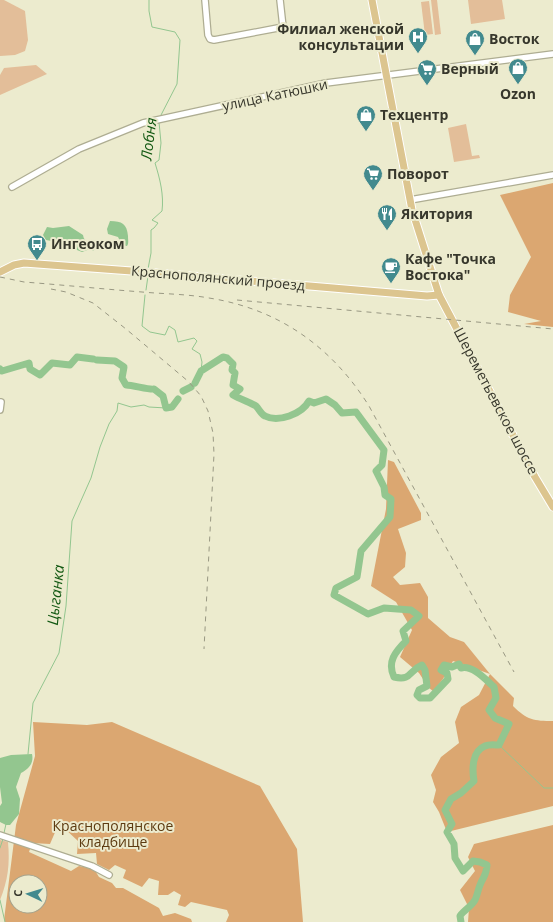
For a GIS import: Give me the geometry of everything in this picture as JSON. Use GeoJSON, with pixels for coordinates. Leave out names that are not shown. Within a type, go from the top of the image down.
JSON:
{"type":"FeatureCollection","features":[{"type":"Feature","properties":{"kind":"main road","name":"Шереметьевское шоссе"},"geometry":{"type":"LineString","coordinates":[[372,0],[410,200],[421,242],[439,295],[535,477],[553,507]]}},
{"type":"Feature","properties":{"kind":"main road","name":"Краснополянский проезд"},"geometry":{"type":"LineString","coordinates":[[0,272],[14,265],[24,263],[427,296],[439,295]]}},
{"type":"Feature","properties":{"kind":"street"},"geometry":{"type":"LineString","coordinates":[[205,0],[208,36],[210,39],[214,40],[283,27],[280,0]]}},
{"type":"Feature","properties":{"kind":"street","name":"улица Катюшки"},"geometry":{"type":"LineString","coordinates":[[12,186],[79,149],[143,123],[159,119],[326,83],[553,54]]}},
{"type":"Feature","properties":{"kind":"street"},"geometry":{"type":"LineString","coordinates":[[410,200],[553,175]]}},
{"type":"Feature","properties":{"kind":"street"},"geometry":{"type":"LineString","coordinates":[[0,410],[1,402]]}},
{"type":"Feature","properties":{"kind":"street"},"geometry":{"type":"LineString","coordinates":[[0,835],[92,866],[109,875]]}},
{"type":"Feature","properties":{"kind":"shaded area"},"geometry":{"type":"Polygon","coordinates":[[[0,0],[4,0],[25,11],[28,40],[25,51],[15,55],[0,56],[0,0]]]}},
{"type":"Feature","properties":{"kind":"shaded area"},"geometry":{"type":"Polygon","coordinates":[[[431,0],[437,0],[441,34],[435,35],[431,0]]]}},
{"type":"Feature","properties":{"kind":"shaded area"},"geometry":{"type":"Polygon","coordinates":[[[468,0],[502,0],[505,19],[471,24],[468,0]]]}},
{"type":"Feature","properties":{"kind":"shaded area"},"geometry":{"type":"Polygon","coordinates":[[[429,1],[433,34],[425,35],[421,2],[429,1]]]}},
{"type":"Feature","properties":{"kind":"shaded area"},"geometry":{"type":"Polygon","coordinates":[[[36,65],[47,74],[0,95],[0,75],[4,68],[36,65]]]}},
{"type":"Feature","properties":{"kind":"shaded area"},"geometry":{"type":"Polygon","coordinates":[[[466,124],[472,156],[479,155],[480,158],[454,162],[448,128],[466,124]]]}},
{"type":"Feature","properties":{"kind":"shaded area"},"geometry":{"type":"Polygon","coordinates":[[[110,221],[121,223],[125,226],[128,236],[127,246],[122,245],[118,237],[108,234],[107,229],[110,221]]]}},
{"type":"Feature","properties":{"kind":"shaded area"},"geometry":{"type":"Polygon","coordinates":[[[69,226],[83,235],[86,241],[95,244],[95,249],[93,251],[90,249],[82,252],[57,242],[46,240],[43,235],[47,227],[53,228],[69,226]]]}},
{"type":"Feature","properties":{"kind":"shaded area"},"geometry":{"type":"Polygon","coordinates":[[[32,754],[32,763],[29,768],[21,773],[16,787],[20,799],[19,814],[10,825],[6,825],[0,822],[0,806],[2,803],[0,787],[0,758],[11,755],[32,754]]]}},
{"type":"Feature","properties":{"kind":"shaded area"},"geometry":{"type":"Polygon","coordinates":[[[0,840],[8,842],[9,858],[7,879],[0,900],[0,840]]]}},
{"type":"Feature","properties":{"kind":"green space"},"geometry":{"type":"Polygon","coordinates":[[[553,183],[553,327],[524,324],[541,321],[508,312],[510,295],[531,257],[500,195],[553,183]]]}},
{"type":"Feature","properties":{"kind":"green space"},"geometry":{"type":"Polygon","coordinates":[[[388,460],[394,462],[421,513],[421,520],[398,529],[406,553],[405,567],[393,577],[400,585],[420,583],[428,597],[428,618],[450,637],[464,642],[490,674],[453,661],[443,679],[433,691],[429,688],[419,673],[400,657],[412,630],[396,602],[371,586],[386,509],[388,460]]]}},
{"type":"Feature","properties":{"kind":"green space"},"geometry":{"type":"Polygon","coordinates":[[[490,674],[514,698],[513,706],[522,714],[531,719],[553,721],[553,806],[447,832],[439,812],[433,802],[436,790],[431,775],[441,757],[459,743],[455,722],[461,707],[479,695],[490,674]]]}},
{"type":"Feature","properties":{"kind":"green space","name":"Краснополянское кладбище"},"geometry":{"type":"Polygon","coordinates":[[[33,722],[87,725],[112,722],[260,786],[297,849],[303,922],[226,922],[229,915],[227,910],[191,902],[185,907],[178,905],[181,895],[174,891],[168,895],[158,895],[159,881],[149,878],[142,887],[123,878],[126,870],[115,865],[109,870],[97,864],[96,853],[77,854],[78,841],[65,829],[56,830],[50,844],[32,843],[29,852],[71,871],[79,866],[94,869],[99,877],[112,883],[116,888],[123,888],[159,908],[163,916],[175,913],[191,919],[192,922],[5,922],[8,888],[8,914],[48,914],[48,874],[10,874],[16,825],[35,756],[33,722]]]}},
{"type":"Feature","properties":{"kind":"green space"},"geometry":{"type":"Polygon","coordinates":[[[553,825],[553,922],[468,922],[469,908],[460,890],[475,871],[468,857],[474,844],[553,825]]]}},
{"type":"Feature","properties":{"kind":"waterway","name":"Лобня"},"geometry":{"type":"LineString","coordinates":[[149,0],[149,11],[152,27],[175,32],[180,40],[177,84],[160,117]]}},
{"type":"Feature","properties":{"kind":"waterway","name":"Лобня"},"geometry":{"type":"LineString","coordinates":[[148,269],[151,253],[151,230],[158,223],[152,220],[162,211],[161,187],[155,163],[159,160],[161,143],[159,122]]}},
{"type":"Feature","properties":{"kind":"waterway","name":"Лобня"},"geometry":{"type":"LineString","coordinates":[[146,290],[148,276]]}},
{"type":"Feature","properties":{"kind":"waterway","name":"Лобня"},"geometry":{"type":"LineString","coordinates":[[145,295],[142,326],[150,332],[165,335],[169,326],[175,330],[178,342],[194,338],[197,341],[192,349],[200,354],[202,362],[201,371]]}},
{"type":"Feature","properties":{"kind":"waterway"},"geometry":{"type":"LineString","coordinates":[[0,369],[2,371],[29,363],[30,369],[40,375],[52,363],[70,365],[77,357],[93,359]]}},
{"type":"Feature","properties":{"kind":"waterway"},"geometry":{"type":"LineString","coordinates":[[195,383],[201,371],[223,357],[227,358],[233,364],[232,370],[235,373],[233,385],[240,389],[233,395],[256,406],[265,416],[270,418],[283,418],[301,410],[309,401],[314,403],[326,399],[335,405],[342,413],[356,412],[384,450],[382,465],[376,471],[384,487],[385,495],[391,499],[390,517],[361,551],[357,577],[336,588],[334,595],[368,614],[384,608],[411,610],[419,616],[403,631],[406,641],[398,649],[393,658],[391,667],[394,677],[407,677],[422,665],[425,670],[427,686],[419,690],[417,695],[420,698],[430,698],[448,679],[447,673],[441,670],[444,665],[452,667],[459,664],[461,668],[475,671],[494,687],[496,698],[489,710],[495,718],[509,724],[499,745],[487,745],[481,748],[475,756],[473,766],[474,781],[461,793],[451,799],[445,810],[452,824],[447,832],[454,844],[455,858],[463,871],[473,861],[487,865],[475,900],[472,905],[460,916],[461,922]]}},
{"type":"Feature","properties":{"kind":"waterway"},"geometry":{"type":"LineString","coordinates":[[97,360],[115,361],[124,367],[122,378],[126,385],[154,389],[163,396],[166,408],[172,407],[178,399]]}},
{"type":"Feature","properties":{"kind":"waterway"},"geometry":{"type":"LineString","coordinates":[[183,391],[191,387]]}},
{"type":"Feature","properties":{"kind":"waterway","name":"Цыганка"},"geometry":{"type":"LineString","coordinates":[[28,754],[33,703],[59,653],[66,606],[72,521],[91,478],[100,447],[109,424],[117,411],[118,403],[131,407],[144,405],[149,407],[166,408]]}},
{"type":"Feature","properties":{"kind":"waterway"},"geometry":{"type":"LineString","coordinates":[[499,745],[544,788],[553,788]]}},
{"type":"Feature","properties":{"kind":"waterway","name":"Цыганка"},"geometry":{"type":"LineString","coordinates":[[4,833],[6,824]]}},
{"type":"Feature","properties":{"kind":"waterway","name":"Цыганка"},"geometry":{"type":"LineString","coordinates":[[0,848],[3,839]]}},
{"type":"Feature","properties":{"kind":"waterway","name":"Цыганка"},"geometry":{"type":"LineString","coordinates":[[0,900],[5,922]]}},
{"type":"Feature","properties":{"kind":"railway"},"geometry":{"type":"LineString","coordinates":[[0,277],[24,282],[184,295],[234,303],[281,321],[321,349],[338,366],[369,406],[514,672]]}},
{"type":"Feature","properties":{"kind":"railway"},"geometry":{"type":"LineString","coordinates":[[51,289],[66,292],[93,303],[189,382],[201,396],[208,411],[213,433],[214,454],[204,649]]}},
{"type":"Feature","properties":{"kind":"railway"},"geometry":{"type":"LineString","coordinates":[[237,300],[553,329]]}},
{"type":"Feature","properties":{"kind":"place","name":"Филиал женской консультации"},"geometry":{"type":"Point","coordinates":[418,54]}},
{"type":"Feature","properties":{"kind":"place","name":"Восток"},"geometry":{"type":"Point","coordinates":[475,56]}},
{"type":"Feature","properties":{"kind":"place","name":"Ozon"},"geometry":{"type":"Point","coordinates":[518,85]}},
{"type":"Feature","properties":{"kind":"place","name":"Верный"},"geometry":{"type":"Point","coordinates":[427,86]}},
{"type":"Feature","properties":{"kind":"place","name":"Техцентр"},"geometry":{"type":"Point","coordinates":[366,132]}},
{"type":"Feature","properties":{"kind":"place","name":"Поворот"},"geometry":{"type":"Point","coordinates":[373,191]}},
{"type":"Feature","properties":{"kind":"place","name":"Якитория"},"geometry":{"type":"Point","coordinates":[387,231]}},
{"type":"Feature","properties":{"kind":"place","name":"Ингеоком"},"geometry":{"type":"Point","coordinates":[37,261]}},
{"type":"Feature","properties":{"kind":"place","name":"Кафе \"Точка Востока\""},"geometry":{"type":"Point","coordinates":[391,284]}}]}
